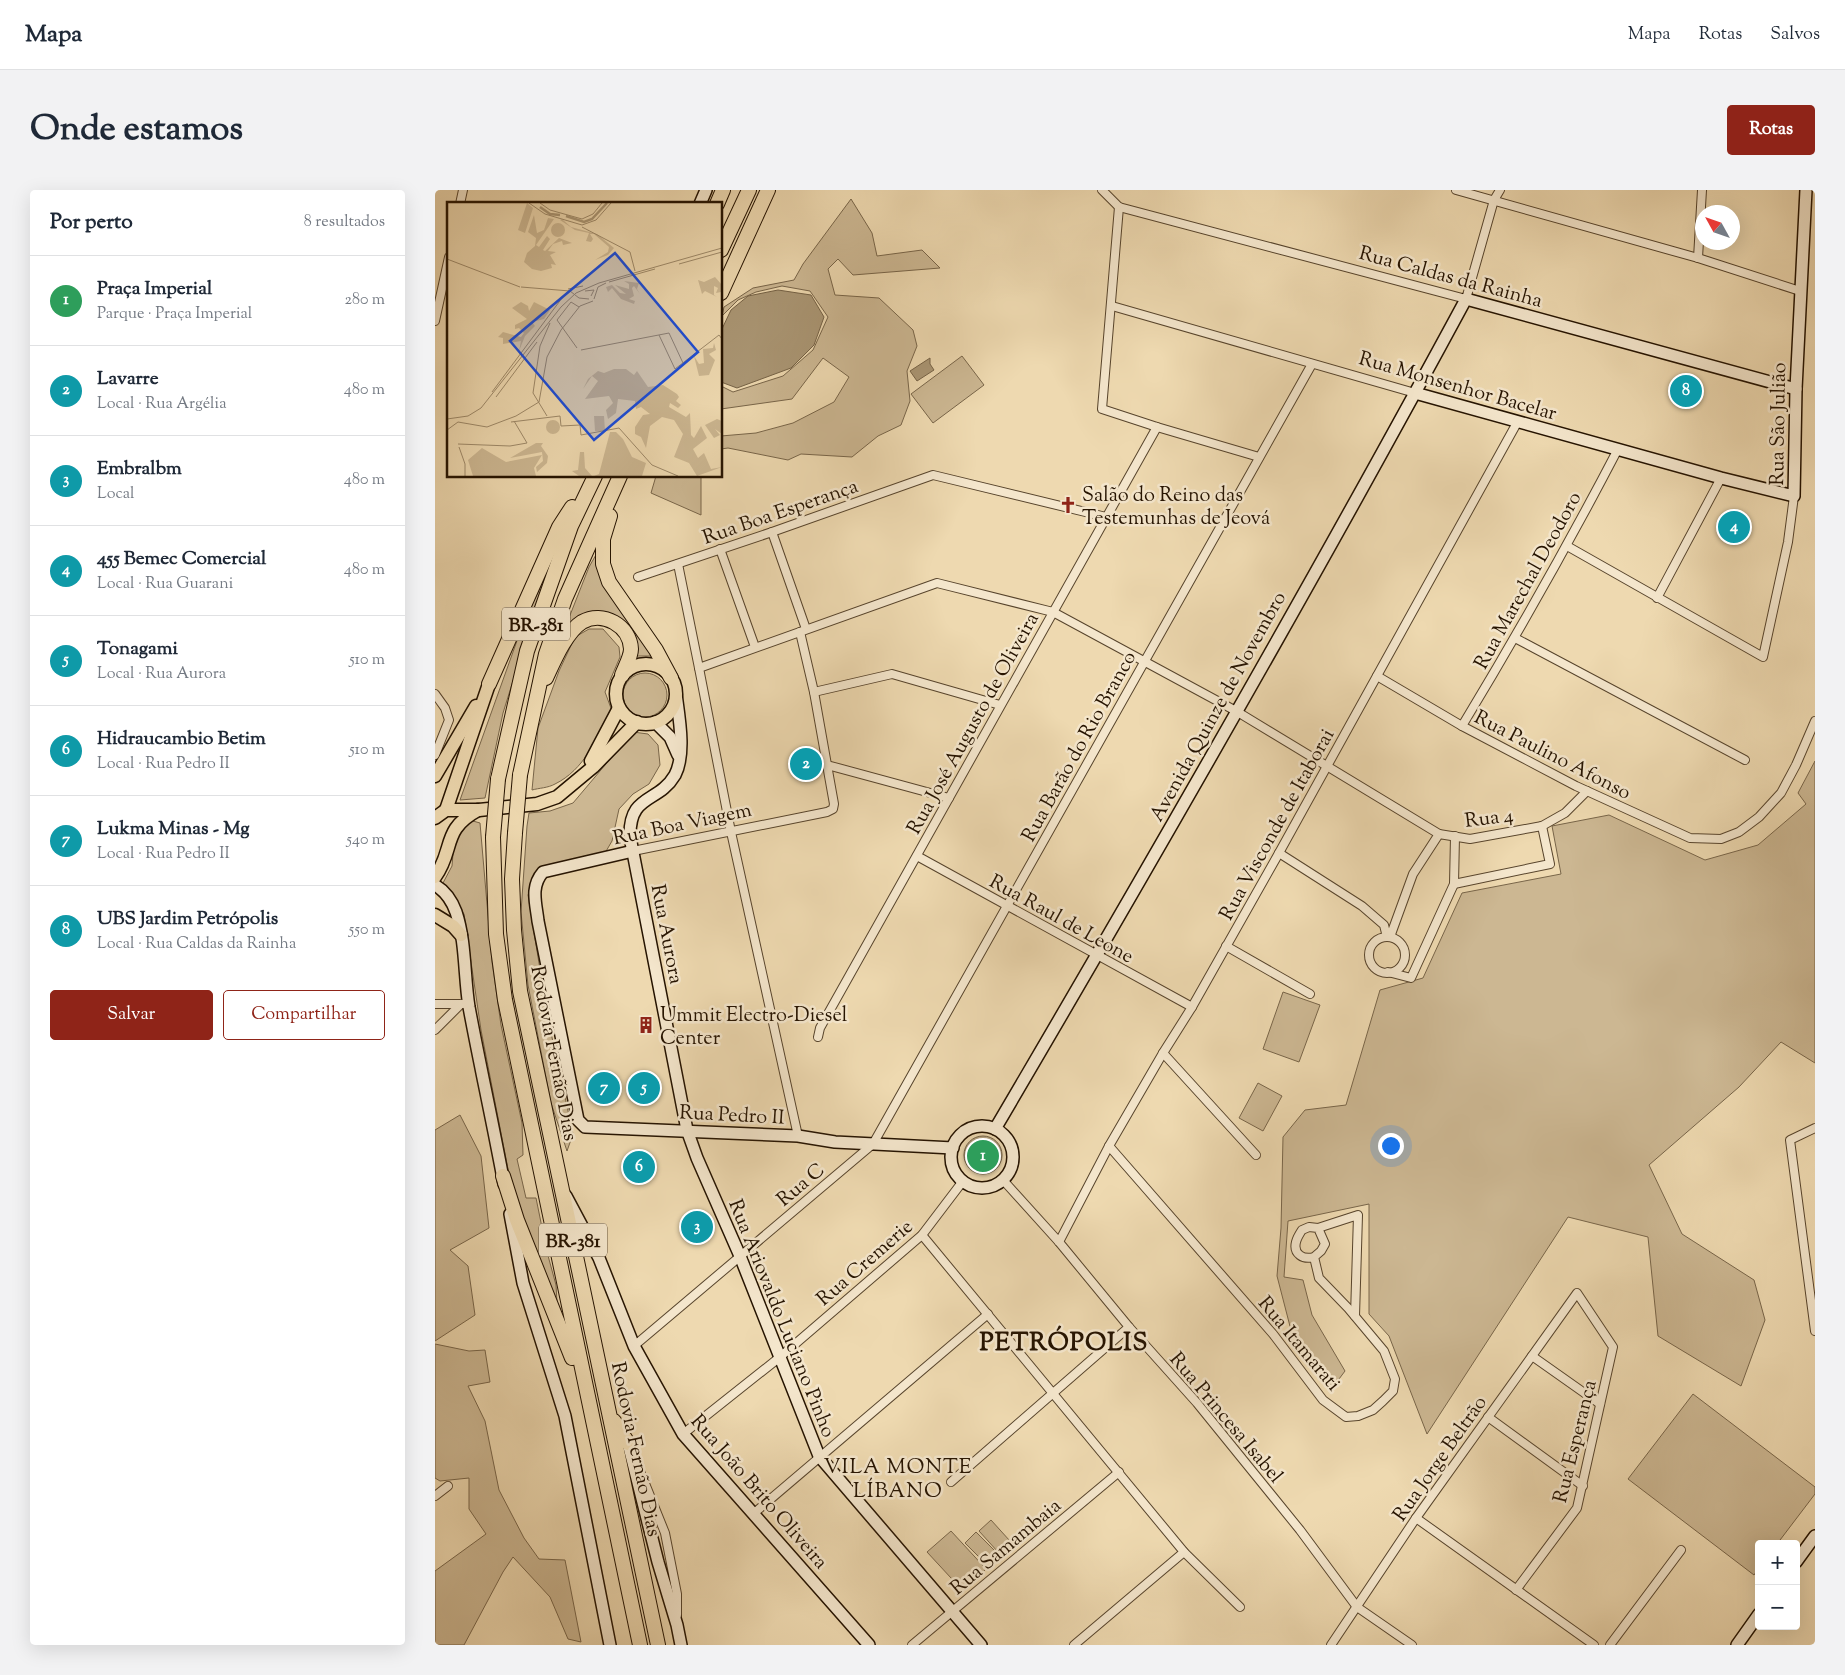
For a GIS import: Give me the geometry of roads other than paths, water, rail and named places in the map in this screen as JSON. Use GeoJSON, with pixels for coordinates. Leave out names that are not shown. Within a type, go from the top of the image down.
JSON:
{"type":"FeatureCollection","features":[{"type":"Feature","properties":{"kind":"highway"},"geometry":{"type":"LineString","coordinates":[[718,202],[723,190]]}},
{"type":"Feature","properties":{"kind":"highway"},"geometry":{"type":"LineString","coordinates":[[723,246],[749,190]]}},
{"type":"Feature","properties":{"kind":"highway"},"geometry":{"type":"LineString","coordinates":[[723,289],[768,190]]}},
{"type":"Feature","properties":{"kind":"highway"},"geometry":{"type":"LineString","coordinates":[[489,684],[559,527],[592,478]]}},
{"type":"Feature","properties":{"kind":"highway","name":"Rodovia Fernão Dias"},"geometry":{"type":"LineString","coordinates":[[592,478],[571,526],[527,651],[498,779],[493,837],[496,934],[505,1000],[640,1645]]}},
{"type":"Feature","properties":{"kind":"highway"},"geometry":{"type":"LineString","coordinates":[[620,478],[603,539],[603,564],[609,582],[656,650],[671,678]]}},
{"type":"Feature","properties":{"kind":"highway","name":"Rodovia Fernão Dias"},"geometry":{"type":"LineString","coordinates":[[620,478],[565,599],[546,654],[520,775],[512,879],[514,930],[520,991],[658,1645]]}},
{"type":"Feature","properties":{"kind":"highway","name":"BR-381"},"geometry":{"type":"LineString","coordinates":[[535,703],[557,655],[571,633],[582,622],[594,618],[605,618],[616,623],[630,639],[631,652],[623,675]]}},
{"type":"Feature","properties":{"kind":"highway","name":"BR-381"},"geometry":{"type":"LineString","coordinates":[[503,1176],[517,1220],[568,1346],[597,1436]]}},
{"type":"Feature","properties":{"kind":"highway","name":"BR-381"},"geometry":{"type":"LineString","coordinates":[[609,1413],[628,1443]]}},
{"type":"Feature","properties":{"kind":"main road"},"geometry":{"type":"LineString","coordinates":[[638,664],[657,666],[665,670],[671,678],[676,694],[670,712],[663,718],[646,724],[637,722],[624,714],[619,708],[616,700],[618,683],[629,668],[638,664]]}},
{"type":"Feature","properties":{"kind":"main road"},"geometry":{"type":"LineString","coordinates":[[435,776],[489,684]]}},
{"type":"Feature","properties":{"kind":"main road"},"geometry":{"type":"LineString","coordinates":[[435,818],[446,810],[489,684]]}},
{"type":"Feature","properties":{"kind":"main road"},"geometry":{"type":"LineString","coordinates":[[581,778],[619,708]]}},
{"type":"Feature","properties":{"kind":"main road"},"geometry":{"type":"LineString","coordinates":[[446,810],[479,810],[537,804],[557,797],[593,767],[637,722]]}},
{"type":"Feature","properties":{"kind":"main road"},"geometry":{"type":"LineString","coordinates":[[435,877],[441,867],[449,840],[456,827],[466,816],[479,810]]}},
{"type":"Feature","properties":{"kind":"main road"},"geometry":{"type":"LineString","coordinates":[[435,915],[453,926],[461,936]]}},
{"type":"Feature","properties":{"kind":"street"},"geometry":{"type":"LineString","coordinates":[[701,202],[706,190]]}},
{"type":"Feature","properties":{"kind":"street"},"geometry":{"type":"LineString","coordinates":[[1102,190],[1119,207],[1102,409],[1259,456]]}},
{"type":"Feature","properties":{"kind":"street"},"geometry":{"type":"LineString","coordinates":[[1456,190],[1698,258],[1800,291]]}},
{"type":"Feature","properties":{"kind":"street"},"geometry":{"type":"LineString","coordinates":[[1466,299],[1494,200],[1499,190]]}},
{"type":"Feature","properties":{"kind":"street"},"geometry":{"type":"LineString","coordinates":[[1698,258],[1702,190]]}},
{"type":"Feature","properties":{"kind":"street","name":"Rua São Julião"},"geometry":{"type":"LineString","coordinates":[[1657,598],[1763,657],[1788,542],[1795,496],[1795,389],[1806,190]]}},
{"type":"Feature","properties":{"kind":"street","name":"Rua Caldas da Rainha"},"geometry":{"type":"LineString","coordinates":[[1119,207],[1795,389]]}},
{"type":"Feature","properties":{"kind":"street"},"geometry":{"type":"LineString","coordinates":[[435,321],[447,266]]}},
{"type":"Feature","properties":{"kind":"street","name":"Avenida Quinze de Novembro"},"geometry":{"type":"LineString","coordinates":[[995,1129],[1097,956],[1236,712],[1466,299]]}},
{"type":"Feature","properties":{"kind":"street","name":"Rua Monsenhor Bacelar"},"geometry":{"type":"LineString","coordinates":[[1112,306],[1415,393],[1721,478],[1795,496]]}},
{"type":"Feature","properties":{"kind":"street","name":"Rua Barão do Rio Branco"},"geometry":{"type":"LineString","coordinates":[[873,1144],[1312,364]]}},
{"type":"Feature","properties":{"kind":"street","name":"Rua Visconde de Itaborai"},"geometry":{"type":"LineString","coordinates":[[1059,1242],[1109,1146],[1227,946],[1518,421]]}},
{"type":"Feature","properties":{"kind":"street","name":"Rua José Augusto de Oliveira"},"geometry":{"type":"LineString","coordinates":[[819,1037],[820,1028],[1157,427]]}},
{"type":"Feature","properties":{"kind":"street","name":"Rua Marechal Deodoro"},"geometry":{"type":"LineString","coordinates":[[1462,726],[1567,546],[1617,449]]}},
{"type":"Feature","properties":{"kind":"street","name":"Rua Boa Esperança"},"geometry":{"type":"LineString","coordinates":[[638,577],[933,475],[1106,517]]}},
{"type":"Feature","properties":{"kind":"street"},"geometry":{"type":"LineString","coordinates":[[1567,546],[1657,598],[1721,478]]}},
{"type":"Feature","properties":{"kind":"street"},"geometry":{"type":"LineString","coordinates":[[772,532],[803,631],[827,765],[949,798]]}},
{"type":"Feature","properties":{"kind":"street"},"geometry":{"type":"LineString","coordinates":[[719,549],[755,647]]}},
{"type":"Feature","properties":{"kind":"street"},"geometry":{"type":"LineString","coordinates":[[678,564],[731,832],[798,1136]]}},
{"type":"Feature","properties":{"kind":"street"},"geometry":{"type":"LineString","coordinates":[[699,668],[937,583],[1053,612],[1236,712],[1439,834]]}},
{"type":"Feature","properties":{"kind":"street"},"geometry":{"type":"LineString","coordinates":[[1515,638],[1745,760]]}},
{"type":"Feature","properties":{"kind":"street"},"geometry":{"type":"LineString","coordinates":[[814,692],[892,674],[1000,705]]}},
{"type":"Feature","properties":{"kind":"street","name":"Rua Paulino Afonso"},"geometry":{"type":"LineString","coordinates":[[1377,676],[1462,726],[1587,791],[1690,838],[1721,839],[1739,832],[1759,817],[1781,794],[1797,765],[1815,721]]}},
{"type":"Feature","properties":{"kind":"street"},"geometry":{"type":"LineString","coordinates":[[435,694],[445,708],[449,720],[435,755]]}},
{"type":"Feature","properties":{"kind":"street"},"geometry":{"type":"LineString","coordinates":[[676,694],[680,731],[680,763]]}},
{"type":"Feature","properties":{"kind":"street"},"geometry":{"type":"LineString","coordinates":[[655,722],[673,743],[680,763]]}},
{"type":"Feature","properties":{"kind":"street","name":"Rua Aurora"},"geometry":{"type":"LineString","coordinates":[[680,763],[675,775],[666,786],[643,803],[634,812],[629,822],[630,837],[687,1130]]}},
{"type":"Feature","properties":{"kind":"street","name":"Rua Boa Viagem"},"geometry":{"type":"LineString","coordinates":[[537,879],[543,872],[827,812],[833,809],[834,804],[827,765]]}},
{"type":"Feature","properties":{"kind":"street","name":"Rua 4"},"geometry":{"type":"LineString","coordinates":[[1388,937],[1413,874],[1439,834],[1470,839],[1542,826],[1565,813],[1587,791]]}},
{"type":"Feature","properties":{"kind":"street"},"geometry":{"type":"LineString","coordinates":[[1453,884],[1551,864],[1542,826]]}},
{"type":"Feature","properties":{"kind":"street"},"geometry":{"type":"LineString","coordinates":[[1388,972],[1399,968],[1405,957],[1402,945],[1398,940],[1388,937],[1376,940],[1370,950],[1369,956],[1377,970],[1411,978],[1453,884],[1455,836]]}},
{"type":"Feature","properties":{"kind":"street"},"geometry":{"type":"LineString","coordinates":[[1279,853],[1362,906],[1384,926],[1388,937]]}},
{"type":"Feature","properties":{"kind":"street","name":"Rua Raul de Leone"},"geometry":{"type":"LineString","coordinates":[[917,856],[1192,1007]]}},
{"type":"Feature","properties":{"kind":"street","name":"Rua Pedro II"},"geometry":{"type":"LineString","coordinates":[[537,879],[534,890],[538,921],[578,1120],[585,1127],[798,1136],[835,1142],[953,1148]]}},
{"type":"Feature","properties":{"kind":"street","name":"BR-381"},"geometry":{"type":"LineString","coordinates":[[435,885],[442,889],[456,912],[461,936],[465,1004],[503,1176],[523,1283],[565,1416],[610,1645]]}},
{"type":"Feature","properties":{"kind":"street"},"geometry":{"type":"LineString","coordinates":[[1227,946],[1310,994]]}},
{"type":"Feature","properties":{"kind":"street"},"geometry":{"type":"LineString","coordinates":[[435,1004],[465,1004]]}},
{"type":"Feature","properties":{"kind":"street"},"geometry":{"type":"LineString","coordinates":[[435,1030],[465,1004]]}},
{"type":"Feature","properties":{"kind":"street"},"geometry":{"type":"LineString","coordinates":[[1163,1053],[1256,1155]]}},
{"type":"Feature","properties":{"kind":"street"},"geometry":{"type":"LineString","coordinates":[[985,1126],[995,1129],[1004,1134],[1010,1143],[1013,1152],[1013,1162],[1003,1180],[994,1186],[983,1188],[973,1186],[963,1181],[957,1174],[951,1157],[953,1148],[958,1138],[965,1131],[985,1126]]}},
{"type":"Feature","properties":{"kind":"street"},"geometry":{"type":"LineString","coordinates":[[1815,1128],[1789,1140],[1815,1331]]}},
{"type":"Feature","properties":{"kind":"street","name":"Rua Ariovaldo Luciano Pinho"},"geometry":{"type":"LineString","coordinates":[[687,1130],[697,1158],[740,1256],[819,1456],[981,1645]]}},
{"type":"Feature","properties":{"kind":"street","name":"Rua C"},"geometry":{"type":"LineString","coordinates":[[634,1346],[873,1144]]}},
{"type":"Feature","properties":{"kind":"street","name":"Rua Itamarati"},"geometry":{"type":"LineString","coordinates":[[1109,1146],[1273,1334],[1323,1400],[1346,1417],[1358,1416],[1373,1410],[1393,1391],[1395,1379],[1384,1351],[1355,1316],[1319,1278],[1314,1257]]}},
{"type":"Feature","properties":{"kind":"street","name":"Rua Princesa Isabel"},"geometry":{"type":"LineString","coordinates":[[1003,1180],[1059,1242],[1129,1327],[1233,1446],[1357,1607],[1412,1645]]}},
{"type":"Feature","properties":{"kind":"street","name":"Rua Cremerie"},"geometry":{"type":"LineString","coordinates":[[683,1434],[780,1356],[922,1235],[963,1181]]}},
{"type":"Feature","properties":{"kind":"street","name":"Rua João Brito Oliveira"},"geometry":{"type":"LineString","coordinates":[[562,1188],[599,1258],[634,1346],[683,1434],[869,1645]]}},
{"type":"Feature","properties":{"kind":"street"},"geometry":{"type":"LineString","coordinates":[[1318,1228],[1325,1244],[1314,1257],[1301,1258],[1296,1248],[1296,1242],[1302,1230],[1309,1227],[1318,1228],[1359,1216],[1355,1316]]}},
{"type":"Feature","properties":{"kind":"street"},"geometry":{"type":"LineString","coordinates":[[922,1235],[1184,1552],[1240,1607]]}},
{"type":"Feature","properties":{"kind":"street","name":"Rua Jorge Beltrão"},"geometry":{"type":"LineString","coordinates":[[1331,1645],[1416,1518],[1577,1293]]}},
{"type":"Feature","properties":{"kind":"street","name":"Rua Esperança"},"geometry":{"type":"LineString","coordinates":[[1517,1590],[1577,1508],[1613,1347],[1577,1293]]}},
{"type":"Feature","properties":{"kind":"street"},"geometry":{"type":"LineString","coordinates":[[753,1514],[988,1314]]}},
{"type":"Feature","properties":{"kind":"street"},"geometry":{"type":"LineString","coordinates":[[951,1482],[1129,1327]]}},
{"type":"Feature","properties":{"kind":"street"},"geometry":{"type":"LineString","coordinates":[[1532,1356],[1600,1404]]}},
{"type":"Feature","properties":{"kind":"street"},"geometry":{"type":"LineString","coordinates":[[1488,1417],[1583,1486]]}},
{"type":"Feature","properties":{"kind":"street","name":"Rodovia Fernão Dias"},"geometry":{"type":"LineString","coordinates":[[628,1443],[681,1645]]}},
{"type":"Feature","properties":{"kind":"street","name":"Rua Samambaia"},"geometry":{"type":"LineString","coordinates":[[912,1645],[1119,1472]]}},
{"type":"Feature","properties":{"kind":"street"},"geometry":{"type":"LineString","coordinates":[[435,1496],[447,1486]]}},
{"type":"Feature","properties":{"kind":"street"},"geometry":{"type":"LineString","coordinates":[[1416,1518],[1594,1645]]}},
{"type":"Feature","properties":{"kind":"street"},"geometry":{"type":"LineString","coordinates":[[1800,1557],[1815,1536]]}},
{"type":"Feature","properties":{"kind":"street"},"geometry":{"type":"LineString","coordinates":[[1609,1645],[1681,1550]]}},
{"type":"Feature","properties":{"kind":"street"},"geometry":{"type":"LineString","coordinates":[[1074,1645],[1184,1552]]}},
{"type":"Feature","properties":{"kind":"street"},"geometry":{"type":"LineString","coordinates":[[1737,1645],[1755,1620]]}},
{"type":"Feature","properties":{"kind":"place","name":"UBS Jardim Petrópolis"},"geometry":{"type":"Point","coordinates":[1686,391]}},
{"type":"Feature","properties":{"kind":"place","name":"Salão do Reino das Testemunhas de Jeová"},"geometry":{"type":"Point","coordinates":[1068,505]}},
{"type":"Feature","properties":{"kind":"place","name":"455 Bemec Comercial"},"geometry":{"type":"Point","coordinates":[1734,527]}},
{"type":"Feature","properties":{"kind":"place","name":"Lavarre"},"geometry":{"type":"Point","coordinates":[806,764]}},
{"type":"Feature","properties":{"kind":"place","name":"Ummit Electro-Diesel Center"},"geometry":{"type":"Point","coordinates":[646,1025]}},
{"type":"Feature","properties":{"kind":"place","name":"Lukma Minas - Mg"},"geometry":{"type":"Point","coordinates":[604,1088]}},
{"type":"Feature","properties":{"kind":"place","name":"Tonagami"},"geometry":{"type":"Point","coordinates":[644,1088]}},
{"type":"Feature","properties":{"kind":"place","name":"Praça Imperial"},"geometry":{"type":"Point","coordinates":[983,1156]}},
{"type":"Feature","properties":{"kind":"place","name":"Hidraucambio Betim"},"geometry":{"type":"Point","coordinates":[639,1167]}},
{"type":"Feature","properties":{"kind":"place","name":"Embralbm"},"geometry":{"type":"Point","coordinates":[697,1227]}},
{"type":"Feature","properties":{"kind":"district","name":"PETRÓPOLIS"},"geometry":{"type":"Point","coordinates":[1064,1341]}},
{"type":"Feature","properties":{"kind":"district","name":"VILA MONTE LÍBANO"},"geometry":{"type":"Point","coordinates":[898,1478]}}]}
